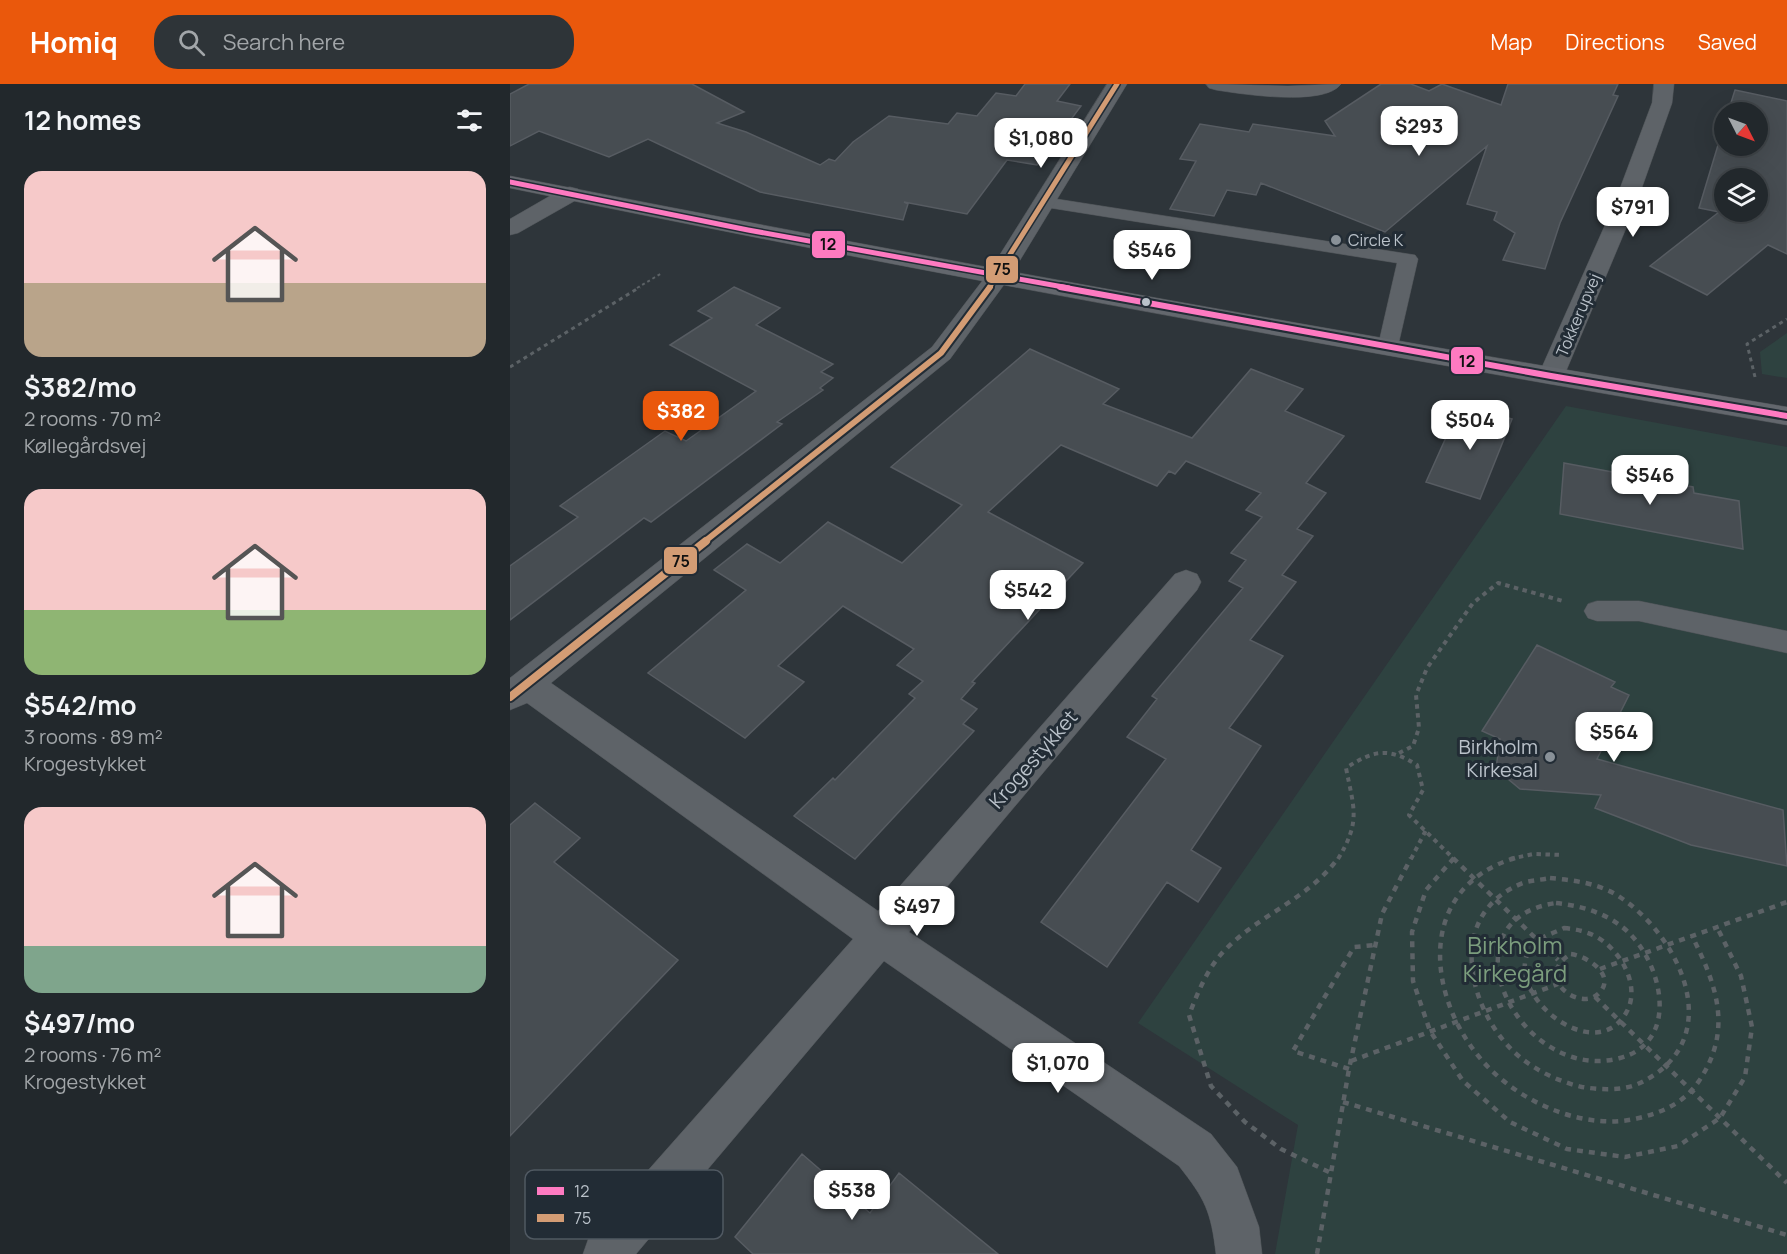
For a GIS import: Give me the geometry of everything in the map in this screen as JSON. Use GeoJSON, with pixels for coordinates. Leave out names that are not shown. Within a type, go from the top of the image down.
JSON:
{"type":"FeatureCollection","features":[{"type":"Feature","properties":{"kind":"street"},"geometry":{"type":"LineString","coordinates":[[1116,84],[999,275],[941,353],[518,690],[1195,1150],[1221,1183],[1236,1227],[1239,1254]]}},
{"type":"Feature","properties":{"kind":"street"},"geometry":{"type":"LineString","coordinates":[[1216,84],[1276,92],[1296,92],[1331,84]]}},
{"type":"Feature","properties":{"kind":"street","name":"Tokkerupvej"},"geometry":{"type":"LineString","coordinates":[[1551,376],[1624,207],[1662,103],[1664,84]]}},
{"type":"Feature","properties":{"kind":"street"},"geometry":{"type":"LineString","coordinates":[[510,182],[747,230],[1551,376],[1776,414]]}},
{"type":"Feature","properties":{"kind":"street"},"geometry":{"type":"LineString","coordinates":[[510,228],[570,194]]}},
{"type":"Feature","properties":{"kind":"street","name":"Krogestykket"},"geometry":{"type":"LineString","coordinates":[[678,1170],[1186,582]]}},
{"type":"Feature","properties":{"kind":"street","name":"Krogestykket"},"geometry":{"type":"LineString","coordinates":[[606,1254],[619,1239]]}},
{"type":"Feature","properties":{"kind":"lane"},"geometry":{"type":"LineString","coordinates":[[1044,202],[1408,259],[1388,346]]}},
{"type":"Feature","properties":{"kind":"lane"},"geometry":{"type":"LineString","coordinates":[[1597,611],[1639,611],[1787,642]]}},
{"type":"Feature","properties":{"kind":"path"},"geometry":{"type":"LineString","coordinates":[[510,367],[662,273]]}},
{"type":"Feature","properties":{"kind":"path"},"geometry":{"type":"LineString","coordinates":[[1776,414],[1747,344],[1787,320]]}},
{"type":"Feature","properties":{"kind":"path"},"geometry":{"type":"LineString","coordinates":[[1329,1172],[1281,1149],[1245,1122],[1211,1086],[1189,1015],[1208,970],[1232,943],[1317,881],[1345,850],[1356,820],[1347,768],[1370,753],[1399,753],[1413,746],[1419,728],[1416,695],[1427,668],[1473,603],[1498,583],[1597,611]]}},
{"type":"Feature","properties":{"kind":"path"},"geometry":{"type":"LineString","coordinates":[[1399,753],[1417,765],[1423,790],[1409,815],[1558,960]]}},
{"type":"Feature","properties":{"kind":"path"},"geometry":{"type":"LineString","coordinates":[[1317,1254],[1329,1172],[1382,914],[1426,830]]}},
{"type":"Feature","properties":{"kind":"path"},"geometry":{"type":"LineString","coordinates":[[1563,855],[1543,852],[1505,859],[1474,877],[1451,904],[1439,939],[1441,979],[1456,1022],[1484,1062],[1522,1095],[1568,1116],[1616,1123],[1658,1114],[1693,1092],[1713,1058],[1720,1018],[1712,976],[1692,936]]}},
{"type":"Feature","properties":{"kind":"path"},"geometry":{"type":"LineString","coordinates":[[1454,858],[1426,890],[1413,932],[1413,981],[1430,1031],[1463,1081],[1510,1122],[1567,1149],[1625,1157],[1646,1153],[1678,1146],[1720,1118],[1745,1077],[1752,1027],[1742,976],[1717,927]]}},
{"type":"Feature","properties":{"kind":"path"},"geometry":{"type":"LineString","coordinates":[[1550,878],[1583,881],[1616,895],[1645,916],[1669,944],[1685,976],[1690,1010],[1685,1041],[1667,1067],[1640,1084],[1607,1090],[1570,1085],[1536,1068],[1505,1043],[1483,1012],[1472,979],[1470,948],[1478,920],[1496,899],[1521,884],[1540,880],[1550,878]]}},
{"type":"Feature","properties":{"kind":"path"},"geometry":{"type":"LineString","coordinates":[[1600,969],[1787,902]]}},
{"type":"Feature","properties":{"kind":"path"},"geometry":{"type":"LineString","coordinates":[[1556,903],[1581,906],[1605,916],[1628,932],[1645,952],[1657,977],[1661,1002],[1657,1026],[1643,1044],[1624,1057],[1599,1061],[1572,1057],[1545,1044],[1523,1026],[1507,1003],[1498,978],[1497,956],[1503,934],[1516,918],[1534,907],[1556,903]]}},
{"type":"Feature","properties":{"kind":"path"},"geometry":{"type":"LineString","coordinates":[[1563,928],[1580,930],[1597,936],[1611,947],[1623,960],[1631,977],[1633,994],[1629,1010],[1621,1022],[1608,1029],[1591,1032],[1574,1029],[1557,1021],[1543,1009],[1531,994],[1524,963],[1536,939],[1563,928]]}},
{"type":"Feature","properties":{"kind":"path"},"geometry":{"type":"LineString","coordinates":[[1349,1069],[1293,1051],[1354,947],[1376,945]]}},
{"type":"Feature","properties":{"kind":"path"},"geometry":{"type":"LineString","coordinates":[[1570,954],[1587,957],[1600,969],[1603,985],[1601,992],[1590,1000],[1569,996],[1558,984],[1555,971],[1558,960],[1570,954]]}},
{"type":"Feature","properties":{"kind":"path"},"geometry":{"type":"LineString","coordinates":[[1351,1061],[1558,984]]}},
{"type":"Feature","properties":{"kind":"path"},"geometry":{"type":"LineString","coordinates":[[1595,997],[1787,1183]]}},
{"type":"Feature","properties":{"kind":"path"},"geometry":{"type":"LineString","coordinates":[[1343,1101],[1787,1235]]}},
{"type":"Feature","properties":{"kind":"green space"},"geometry":{"type":"Polygon","coordinates":[[[1787,333],[1787,378],[1762,374],[1760,352],[1787,333]]]}},
{"type":"Feature","properties":{"kind":"green space","name":"Birkholm Kirkegård"},"geometry":{"type":"Polygon","coordinates":[[[1566,406],[1787,447],[1787,1254],[1275,1254],[1298,1125],[1138,1023],[1566,406]]]}},
{"type":"Feature","properties":{"kind":"building"},"geometry":{"type":"Polygon","coordinates":[[[529,84],[692,84],[744,112],[717,123],[746,132],[820,165],[829,159],[835,161],[853,142],[889,116],[948,124],[957,113],[977,116],[996,93],[1016,96],[1025,84],[1070,84],[1057,101],[1081,106],[1037,165],[1007,160],[967,214],[904,202],[908,204],[903,220],[760,192],[648,139],[609,157],[539,131],[510,146],[510,94],[529,84]]]}},
{"type":"Feature","properties":{"kind":"building"},"geometry":{"type":"Polygon","coordinates":[[[1381,84],[1411,84],[1429,91],[1442,84],[1501,105],[1508,84],[1618,84],[1613,95],[1618,96],[1560,223],[1545,269],[1503,260],[1515,233],[1494,220],[1497,212],[1467,204],[1487,146],[1385,232],[1261,183],[1256,195],[1227,190],[1214,216],[1170,209],[1196,161],[1180,159],[1200,124],[1249,132],[1253,124],[1335,136],[1325,121],[1381,84]]]}},
{"type":"Feature","properties":{"kind":"building"},"geometry":{"type":"Polygon","coordinates":[[[1735,90],[1787,101],[1787,254],[1768,245],[1707,295],[1650,266],[1714,216],[1714,222],[1768,222],[1768,168],[1714,168],[1714,211],[1699,208],[1715,156],[1768,156],[1768,102],[1731,102],[1735,90]]]}},
{"type":"Feature","properties":{"kind":"building"},"geometry":{"type":"Polygon","coordinates":[[[734,287],[780,308],[756,325],[833,364],[821,372],[833,378],[820,388],[823,390],[777,422],[782,424],[651,522],[644,518],[510,620],[510,566],[578,517],[560,506],[665,431],[686,441],[756,391],[670,345],[712,318],[698,311],[734,287]]]}},
{"type":"Feature","properties":{"kind":"building"},"geometry":{"type":"Polygon","coordinates":[[[1030,349],[1119,389],[1103,404],[1192,438],[1251,369],[1303,389],[1285,411],[1344,436],[1306,483],[1326,493],[1297,529],[1313,536],[1282,575],[1296,582],[1250,640],[1283,656],[1229,728],[1261,746],[1191,850],[1221,868],[1198,902],[1167,882],[1107,967],[1041,922],[1166,759],[1127,737],[1157,699],[1152,696],[1243,588],[1229,581],[1246,560],[1231,553],[1262,517],[1246,510],[1261,493],[1186,461],[1175,474],[1169,471],[1157,486],[1061,445],[988,512],[1083,563],[972,682],[975,683],[961,699],[977,709],[963,724],[974,731],[855,859],[794,816],[833,778],[835,780],[915,698],[909,694],[923,681],[897,665],[914,649],[843,606],[778,666],[804,682],[745,738],[648,673],[746,590],[714,570],[747,544],[780,563],[828,522],[902,563],[962,505],[891,467],[1030,349]]]}},
{"type":"Feature","properties":{"kind":"building"},"geometry":{"type":"Polygon","coordinates":[[[1461,404],[1512,419],[1480,499],[1426,482],[1461,404]]]}},
{"type":"Feature","properties":{"kind":"building"},"geometry":{"type":"Polygon","coordinates":[[[1564,463],[1693,487],[1694,493],[1739,501],[1743,549],[1560,514],[1564,463]]]}},
{"type":"Feature","properties":{"kind":"building","name":"Birkholm Kirkesal"},"geometry":{"type":"Polygon","coordinates":[[[1537,645],[1615,682],[1611,687],[1629,695],[1597,759],[1783,810],[1787,866],[1691,845],[1595,808],[1601,795],[1520,789],[1496,769],[1500,739],[1482,731],[1537,645]]]}},
{"type":"Feature","properties":{"kind":"building"},"geometry":{"type":"Polygon","coordinates":[[[535,803],[580,838],[554,862],[678,960],[510,1136],[510,825],[535,803]]]}},
{"type":"Feature","properties":{"kind":"building"},"geometry":{"type":"Polygon","coordinates":[[[802,1154],[870,1213],[899,1173],[998,1254],[753,1254],[735,1237],[802,1154]]]}},
{"type":"Feature","properties":{"kind":"transit line","name":"75"},"geometry":{"type":"LineString","coordinates":[[510,697],[941,353],[999,275],[1117,84]]}},
{"type":"Feature","properties":{"kind":"transit line","name":"12"},"geometry":{"type":"LineString","coordinates":[[510,182],[748,230],[1551,376],[1787,416]]}},
{"type":"Feature","properties":{"kind":"place","name":"Circle K"},"geometry":{"type":"Point","coordinates":[1336,240]}},
{"type":"Feature","properties":{"kind":"place","name":"Birkholm Kirkesal"},"geometry":{"type":"Point","coordinates":[1550,757]}}]}
